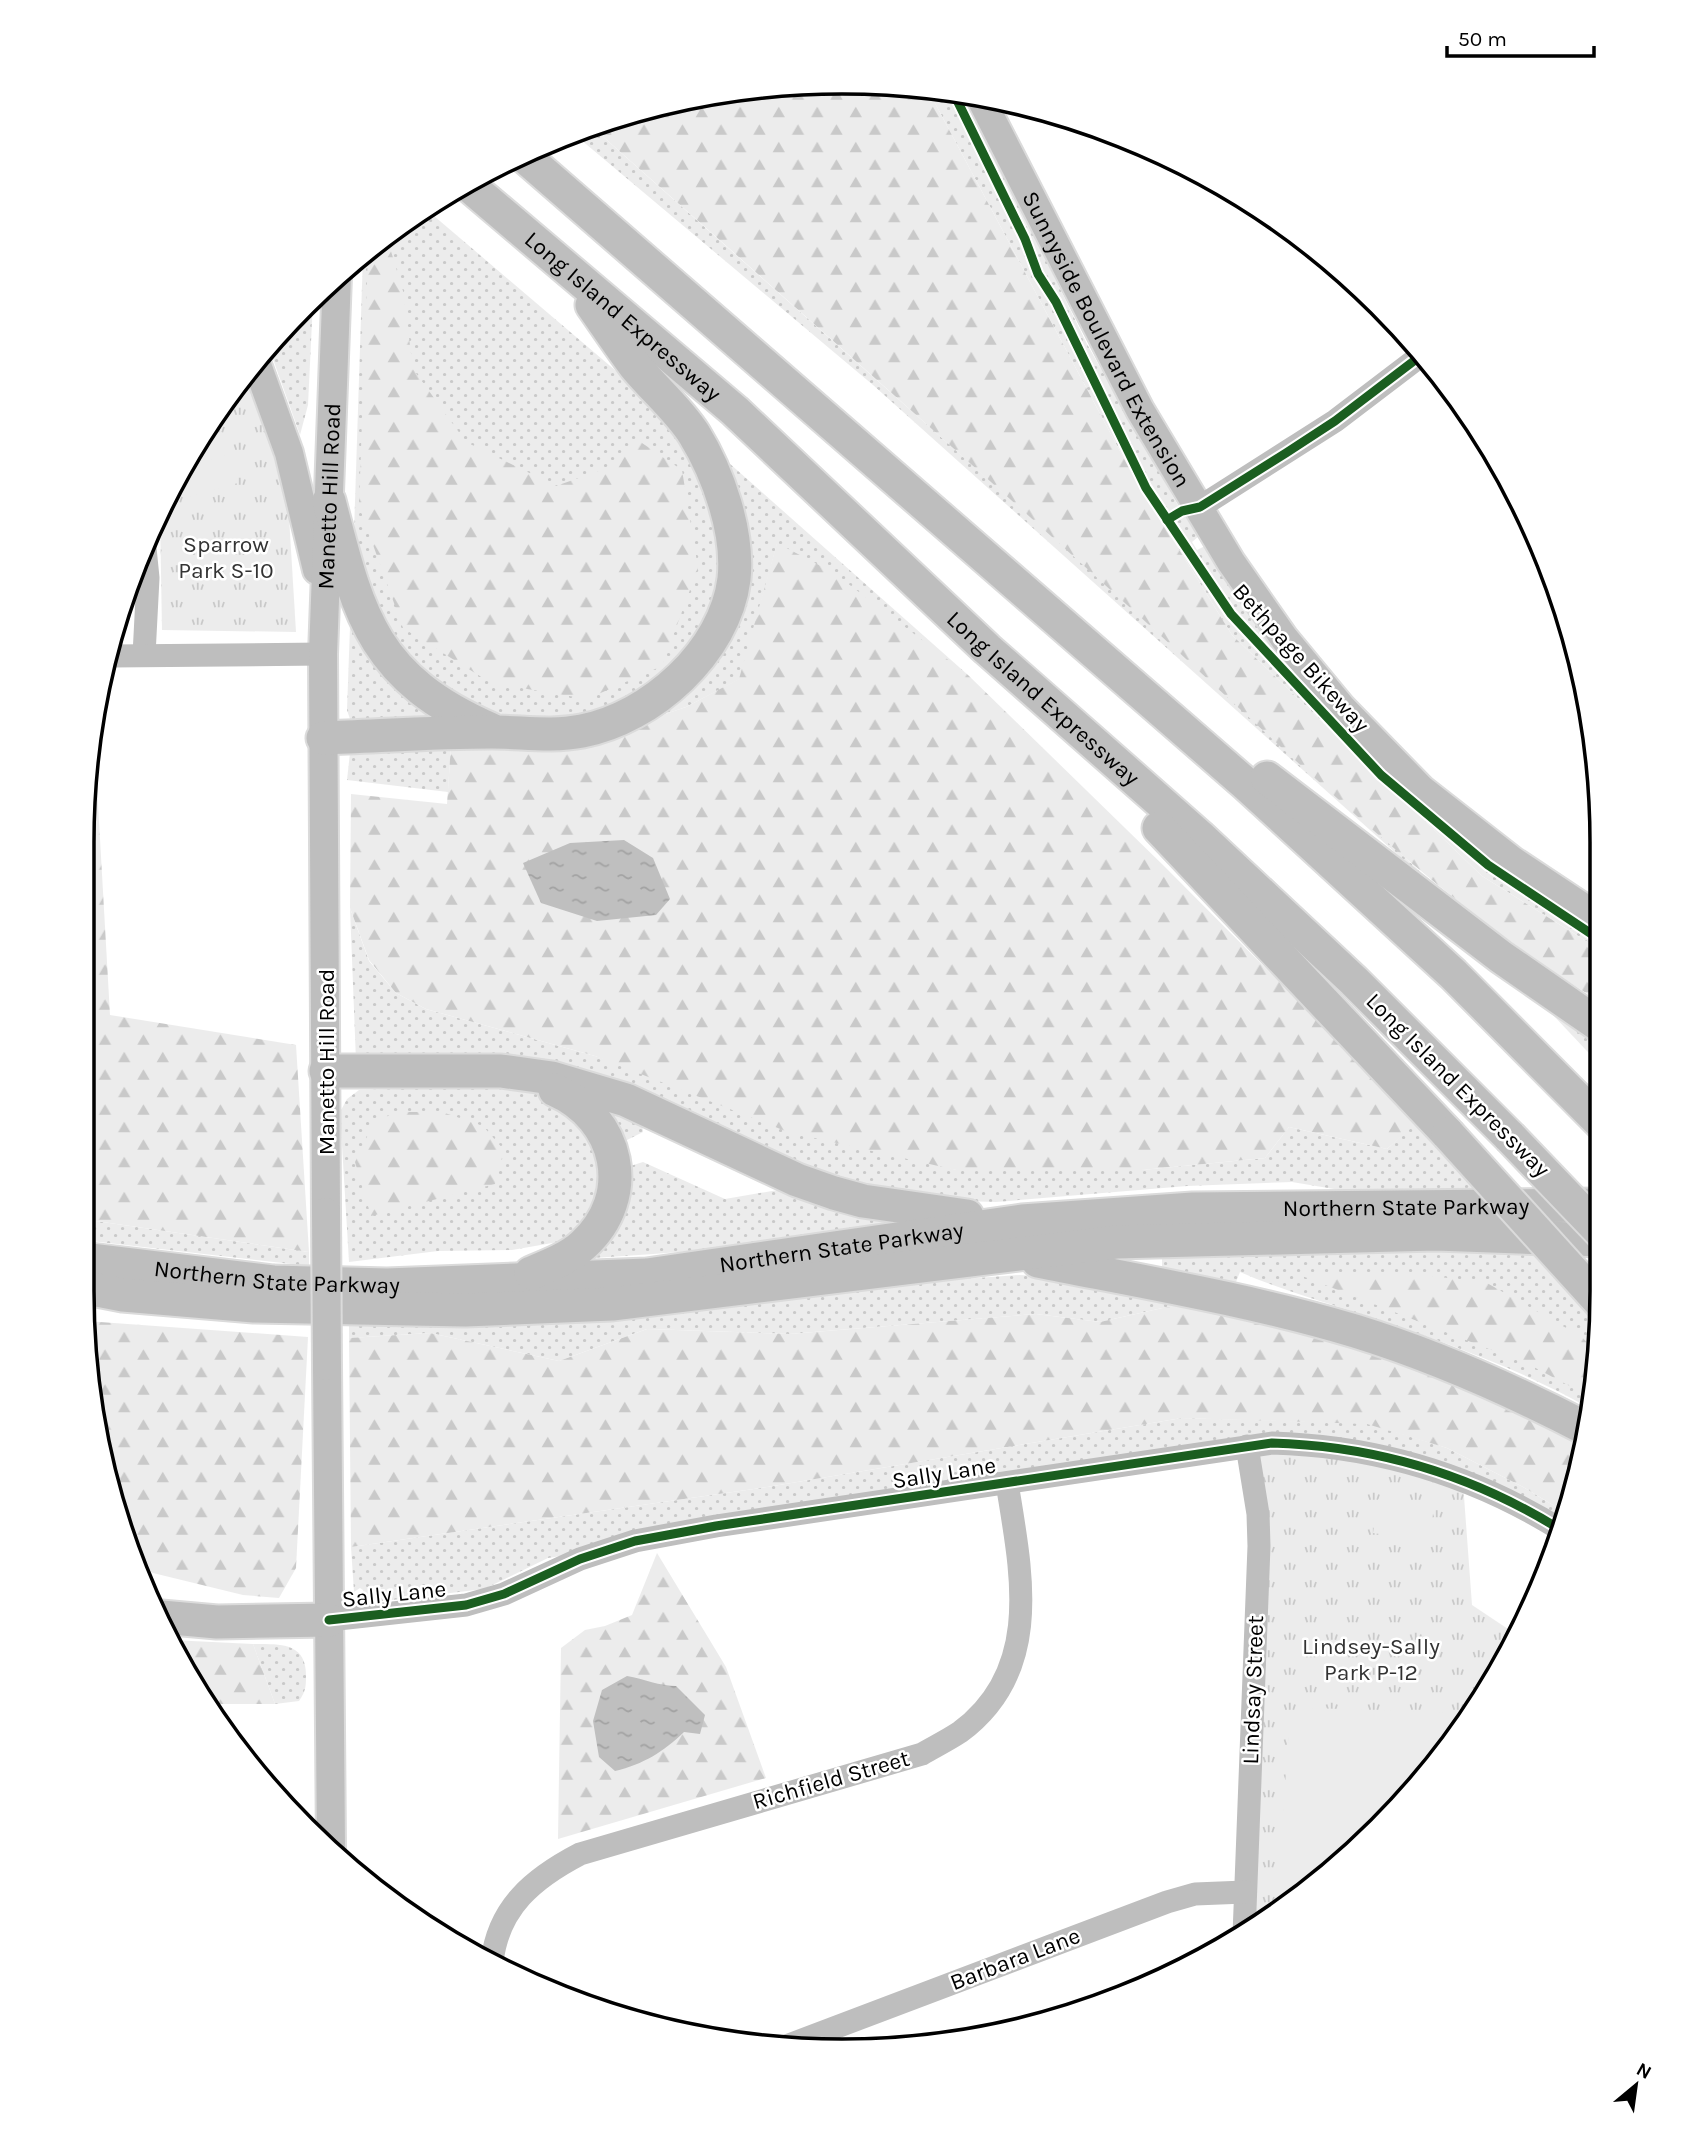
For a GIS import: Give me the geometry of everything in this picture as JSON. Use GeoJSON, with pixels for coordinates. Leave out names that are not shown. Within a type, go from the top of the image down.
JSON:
{"type":"FeatureCollection","features":[{"type":"Feature","properties":{"kind":"highway"},"geometry":{"type":"LineString","coordinates":[[532,163],[1247,785],[1422,946],[1590,1112]]}},
{"type":"Feature","properties":{"kind":"highway","name":"Long Island Expressway"},"geometry":{"type":"LineString","coordinates":[[476,191],[734,411],[987,649],[1199,836],[1354,981],[1590,1221]]}},
{"type":"Feature","properties":{"kind":"highway"},"geometry":{"type":"LineString","coordinates":[[323,738],[495,732],[532,736],[583,731],[647,704],[676,681],[702,653],[723,617],[734,579],[730,514],[693,433],[634,365],[562,263]]}},
{"type":"Feature","properties":{"kind":"highway"},"geometry":{"type":"LineString","coordinates":[[329,501],[354,597],[394,665],[422,692],[461,716],[495,732]]}},
{"type":"Feature","properties":{"kind":"highway"},"geometry":{"type":"LineString","coordinates":[[1033,599],[1501,957],[1590,1019]]}},
{"type":"Feature","properties":{"kind":"highway"},"geometry":{"type":"LineString","coordinates":[[987,649],[1319,995],[1590,1291]]}},
{"type":"Feature","properties":{"kind":"highway"},"geometry":{"type":"LineString","coordinates":[[326,1076],[501,1071],[552,1078],[626,1100],[797,1180],[834,1193],[934,1213],[1022,1221]]}},
{"type":"Feature","properties":{"kind":"highway"},"geometry":{"type":"LineString","coordinates":[[326,1076],[498,1080],[547,1087],[572,1097],[591,1113],[603,1128],[612,1150],[615,1178],[608,1209],[583,1246],[548,1266],[518,1278]]}},
{"type":"Feature","properties":{"kind":"highway","name":"Northern State Parkway"},"geometry":{"type":"LineString","coordinates":[[94,1260],[273,1282],[387,1285],[647,1275],[1022,1221],[1194,1209],[1590,1205]]}},
{"type":"Feature","properties":{"kind":"highway","name":"Northern State Parkway"},"geometry":{"type":"LineString","coordinates":[[94,1289],[123,1295],[254,1306],[478,1310],[612,1304],[1116,1242],[1436,1234],[1590,1240]]}},
{"type":"Feature","properties":{"kind":"highway"},"geometry":{"type":"LineString","coordinates":[[1008,1256],[1263,1307],[1355,1332],[1437,1360],[1502,1387],[1578,1425]]}},
{"type":"Feature","properties":{"kind":"highway"},"geometry":{"type":"LineString","coordinates":[[94,1299],[123,1295]]}},
{"type":"Feature","properties":{"kind":"highway"},"geometry":{"type":"LineString","coordinates":[[170,1618],[216,1622],[329,1620]]}},
{"type":"Feature","properties":{"kind":"main road","name":"Sunnyside Boulevard Extension"},"geometry":{"type":"LineString","coordinates":[[986,109],[1094,326],[1140,410],[1231,562],[1284,638],[1341,707],[1421,789],[1460,821],[1590,912]]}},
{"type":"Feature","properties":{"kind":"main road","name":"Manetto Hill Road"},"geometry":{"type":"LineString","coordinates":[[331,1836],[323,654],[336,292]]}},
{"type":"Feature","properties":{"kind":"main road"},"geometry":{"type":"LineString","coordinates":[[260,373],[289,453],[325,605]]}},
{"type":"Feature","properties":{"kind":"street"},"geometry":{"type":"LineString","coordinates":[[1200,508],[1335,421],[1414,361]]}},
{"type":"Feature","properties":{"kind":"street"},"geometry":{"type":"LineString","coordinates":[[144,655],[147,567]]}},
{"type":"Feature","properties":{"kind":"street"},"geometry":{"type":"LineString","coordinates":[[118,656],[323,654]]}},
{"type":"Feature","properties":{"kind":"street","name":"Sally Lane"},"geometry":{"type":"LineString","coordinates":[[329,1620],[466,1605],[504,1594],[580,1559],[635,1541],[1247,1446],[1317,1445],[1401,1460],[1468,1481],[1527,1508],[1553,1525]]}},
{"type":"Feature","properties":{"kind":"street","name":"Lindsay Street"},"geometry":{"type":"LineString","coordinates":[[1244,1921],[1259,1546],[1258,1514],[1247,1446]]}},
{"type":"Feature","properties":{"kind":"street","name":"Richfield Street"},"geometry":{"type":"LineString","coordinates":[[494,1953],[500,1932],[513,1906],[527,1889],[546,1872],[580,1854],[922,1754],[960,1732],[987,1706],[1008,1673],[1023,1616],[1020,1557],[1007,1483]]}},
{"type":"Feature","properties":{"kind":"street","name":"Barbara Lane"},"geometry":{"type":"LineString","coordinates":[[807,2038],[1167,1902],[1195,1894],[1245,1892]]}},
{"type":"Feature","properties":{"kind":"green space"},"geometry":{"type":"Polygon","coordinates":[[[842,94],[933,100],[1131,472],[1232,635],[1482,876],[1590,944],[1590,995],[1540,962],[1422,872],[1311,775],[1009,499],[601,135],[649,120],[745,101],[842,94]]]}},
{"type":"Feature","properties":{"kind":"green space"},"geometry":{"type":"Polygon","coordinates":[[[933,100],[971,106],[1087,344],[1179,507],[1172,512],[1177,520],[1185,515],[1199,536],[1192,542],[1197,550],[1205,546],[1422,805],[1497,868],[1590,927],[1590,944],[1482,876],[1232,635],[1131,472],[933,100]]]}},
{"type":"Feature","properties":{"kind":"green space"},"geometry":{"type":"Polygon","coordinates":[[[601,135],[1050,534],[1423,874],[1539,964],[1418,873],[873,385],[583,141],[601,135]]]}},
{"type":"Feature","properties":{"kind":"green space"},"geometry":{"type":"Polygon","coordinates":[[[434,216],[629,382],[666,421],[707,491],[723,546],[708,616],[668,676],[608,710],[543,723],[466,706],[407,665],[365,605],[354,533],[363,269],[434,216]]]}},
{"type":"Feature","properties":{"kind":"green space"},"geometry":{"type":"Polygon","coordinates":[[[390,247],[403,291],[413,369],[466,442],[556,486],[604,469],[639,441],[682,470],[698,568],[662,666],[587,699],[491,683],[403,628],[359,506],[368,265],[390,247]]]}},
{"type":"Feature","properties":{"kind":"green space"},"geometry":{"type":"Polygon","coordinates":[[[312,316],[308,405],[300,435],[273,358],[312,316]]]}},
{"type":"Feature","properties":{"kind":"green space","name":"Sparrow Park S-10"},"geometry":{"type":"Polygon","coordinates":[[[251,385],[265,422],[289,517],[296,632],[162,630],[160,536],[195,468],[251,385]]]}},
{"type":"Feature","properties":{"kind":"green space"},"geometry":{"type":"Polygon","coordinates":[[[230,454],[238,483],[187,497],[184,489],[198,463],[230,454]]]}},
{"type":"Feature","properties":{"kind":"green space"},"geometry":{"type":"Polygon","coordinates":[[[720,455],[968,675],[777,544],[740,679],[686,707],[622,729],[736,615],[720,455]]]}},
{"type":"Feature","properties":{"kind":"green space"},"geometry":{"type":"Polygon","coordinates":[[[777,543],[834,573],[968,675],[1164,866],[1429,1132],[1411,1128],[1387,1149],[1289,1127],[1265,1158],[1142,1170],[956,1170],[788,1132],[595,1056],[426,1009],[396,993],[369,960],[350,908],[351,794],[447,804],[451,745],[580,743],[686,707],[739,679],[777,543]]]}},
{"type":"Feature","properties":{"kind":"green space"},"geometry":{"type":"Polygon","coordinates":[[[351,599],[438,717],[358,725],[350,719],[347,710],[351,599]]]}},
{"type":"Feature","properties":{"kind":"green space"},"geometry":{"type":"Polygon","coordinates":[[[451,745],[448,792],[347,780],[350,753],[451,745]]]}},
{"type":"Feature","properties":{"kind":"green space"},"geometry":{"type":"Polygon","coordinates":[[[97,786],[110,1015],[296,1045],[309,1252],[94,1221],[94,842],[97,786]]]}},
{"type":"Feature","properties":{"kind":"green space"},"geometry":{"type":"Polygon","coordinates":[[[350,908],[369,961],[396,993],[426,1009],[595,1056],[956,1170],[1142,1170],[1265,1158],[1289,1127],[1387,1149],[1411,1127],[1429,1132],[1481,1191],[1340,1190],[1292,1182],[1187,1186],[996,1202],[925,1200],[850,1188],[662,1103],[356,1061],[350,908]]]}},
{"type":"Feature","properties":{"kind":"green space"},"geometry":{"type":"Polygon","coordinates":[[[1520,980],[1590,1028],[1590,1054],[1520,980]]]}},
{"type":"Feature","properties":{"kind":"green space"},"geometry":{"type":"Polygon","coordinates":[[[480,1087],[539,1094],[579,1111],[605,1144],[599,1212],[563,1247],[558,1242],[512,1250],[438,1251],[349,1262],[340,1112],[347,1099],[359,1090],[480,1087]]]}},
{"type":"Feature","properties":{"kind":"green space"},"geometry":{"type":"Polygon","coordinates":[[[601,1097],[641,1113],[643,1132],[617,1145],[601,1097]]]}},
{"type":"Feature","properties":{"kind":"green space"},"geometry":{"type":"Polygon","coordinates":[[[394,1112],[442,1112],[483,1126],[504,1150],[495,1184],[371,1216],[355,1162],[372,1126],[394,1112]]]}},
{"type":"Feature","properties":{"kind":"green space"},"geometry":{"type":"Polygon","coordinates":[[[643,1162],[725,1199],[795,1187],[918,1216],[793,1241],[582,1259],[621,1169],[643,1162]]]}},
{"type":"Feature","properties":{"kind":"green space"},"geometry":{"type":"Polygon","coordinates":[[[94,1221],[309,1252],[309,1266],[94,1241],[94,1221]]]}},
{"type":"Feature","properties":{"kind":"green space"},"geometry":{"type":"Polygon","coordinates":[[[1527,1245],[1589,1317],[1581,1404],[1482,1357],[1240,1272],[1236,1282],[1162,1268],[1162,1252],[1527,1245]]]}},
{"type":"Feature","properties":{"kind":"green space"},"geometry":{"type":"Polygon","coordinates":[[[1297,1274],[1416,1274],[1487,1283],[1582,1337],[1589,1344],[1583,1393],[1530,1365],[1297,1274]]]}},
{"type":"Feature","properties":{"kind":"green space"},"geometry":{"type":"Polygon","coordinates":[[[1019,1275],[1095,1279],[1096,1291],[1166,1290],[1235,1307],[1167,1307],[1100,1322],[1036,1314],[789,1334],[647,1329],[559,1361],[430,1333],[349,1338],[349,1323],[1019,1275]]]}},
{"type":"Feature","properties":{"kind":"green space"},"geometry":{"type":"Polygon","coordinates":[[[1167,1307],[1235,1307],[1423,1366],[1544,1424],[1575,1443],[1558,1508],[1447,1448],[1367,1424],[1182,1418],[767,1487],[351,1547],[349,1338],[430,1333],[559,1361],[647,1329],[789,1334],[1036,1314],[1100,1322],[1167,1307]]]}},
{"type":"Feature","properties":{"kind":"green space"},"geometry":{"type":"Polygon","coordinates":[[[95,1322],[308,1337],[296,1568],[279,1598],[243,1595],[148,1571],[120,1485],[101,1389],[95,1322]]]}},
{"type":"Feature","properties":{"kind":"green space"},"geometry":{"type":"Polygon","coordinates":[[[1182,1418],[1367,1423],[1447,1448],[1558,1508],[1552,1530],[1463,1483],[1250,1450],[548,1558],[484,1589],[367,1603],[362,1600],[363,1590],[360,1588],[354,1592],[351,1547],[767,1487],[1182,1418]]]}},
{"type":"Feature","properties":{"kind":"green space","name":"Lindsey-Sally Park P-12"},"geometry":{"type":"Polygon","coordinates":[[[1279,1447],[1463,1483],[1472,1605],[1509,1630],[1464,1707],[1405,1785],[1336,1854],[1298,1885],[1244,1922],[1250,1450],[1279,1447]]]}},
{"type":"Feature","properties":{"kind":"green space"},"geometry":{"type":"Polygon","coordinates":[[[1378,1499],[1434,1507],[1429,1541],[1373,1533],[1378,1499]]]}},
{"type":"Feature","properties":{"kind":"green space"},"geometry":{"type":"Polygon","coordinates":[[[657,1553],[726,1667],[766,1778],[558,1839],[561,1648],[585,1630],[605,1626],[632,1615],[657,1553]]]}},
{"type":"Feature","properties":{"kind":"green space"},"geometry":{"type":"Polygon","coordinates":[[[182,1641],[253,1644],[275,1704],[219,1704],[182,1641]]]}},
{"type":"Feature","properties":{"kind":"green space"},"geometry":{"type":"Polygon","coordinates":[[[253,1644],[289,1647],[301,1656],[305,1664],[306,1682],[299,1701],[275,1704],[253,1644]]]}},
{"type":"Feature","properties":{"kind":"green space"},"geometry":{"type":"Polygon","coordinates":[[[1311,1708],[1460,1713],[1405,1785],[1371,1820],[1336,1854],[1277,1899],[1289,1730],[1311,1708]]]}},
{"type":"Feature","properties":{"kind":"water"},"geometry":{"type":"Polygon","coordinates":[[[624,840],[653,858],[670,899],[656,915],[597,921],[541,903],[523,863],[570,843],[624,840]]]}},
{"type":"Feature","properties":{"kind":"water"},"geometry":{"type":"Polygon","coordinates":[[[627,1676],[676,1686],[705,1715],[700,1734],[684,1732],[652,1756],[615,1771],[599,1757],[593,1721],[602,1690],[627,1676]]]}},
{"type":"Feature","properties":{"kind":"cycle path","name":"Bethpage Bikeway"},"geometry":{"type":"LineString","coordinates":[[959,104],[1025,239],[1038,274],[1056,302],[1146,488],[1231,614],[1381,775],[1488,865],[1590,933]]}},
{"type":"Feature","properties":{"kind":"cycle path"},"geometry":{"type":"LineString","coordinates":[[1167,520],[1182,511],[1200,507],[1286,453],[1335,421],[1414,361]]}},
{"type":"Feature","properties":{"kind":"cycle path"},"geometry":{"type":"LineString","coordinates":[[329,1620],[466,1605],[504,1594],[580,1559],[635,1541],[716,1526],[1272,1443],[1349,1450],[1422,1467],[1493,1494],[1553,1525]]}}]}
